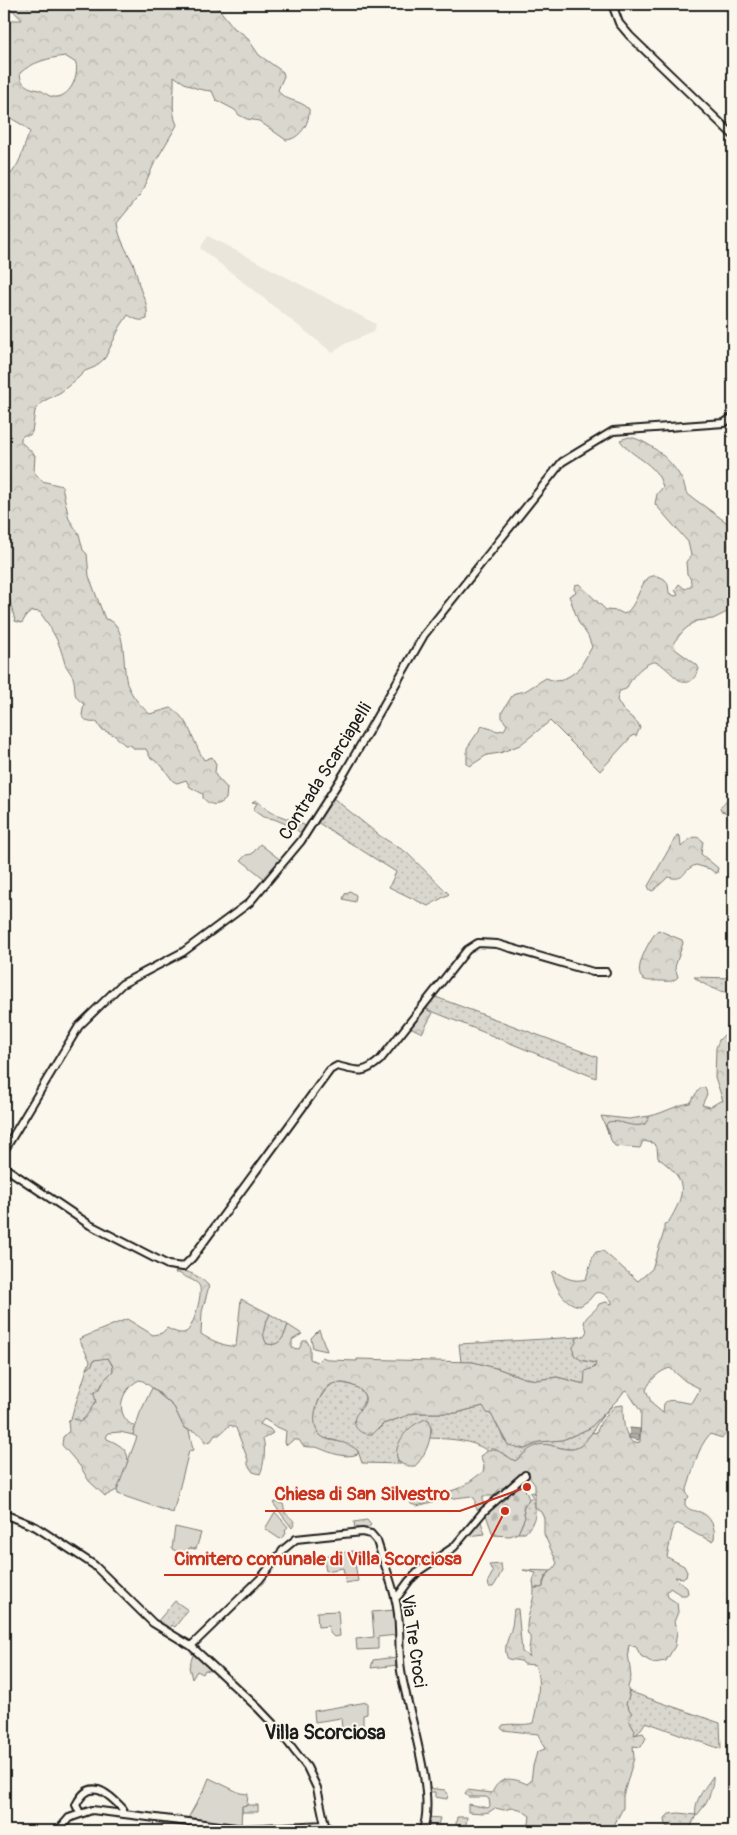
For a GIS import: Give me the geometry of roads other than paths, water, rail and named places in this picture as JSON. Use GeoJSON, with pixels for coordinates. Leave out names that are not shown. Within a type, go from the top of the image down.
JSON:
{"type":"FeatureCollection","features":[{"type":"Feature","properties":{"kind":"street"},"geometry":{"type":"LineString","coordinates":[[612,4],[619,23],[630,36],[733,135]]}},
{"type":"Feature","properties":{"kind":"street","name":"Contrada Scarciapelli"},"geometry":{"type":"LineString","coordinates":[[4,1151],[79,1026],[122,984],[183,952],[249,903],[301,841],[345,772],[424,635],[562,462],[613,431],[724,423],[733,417]]}},
{"type":"Feature","properties":{"kind":"street"},"geometry":{"type":"LineString","coordinates":[[4,1168],[90,1225],[168,1265],[183,1267],[192,1258],[330,1070],[337,1066],[358,1072],[369,1070],[380,1060],[467,950],[478,943],[497,944],[593,972],[606,972]]}},
{"type":"Feature","properties":{"kind":"street"},"geometry":{"type":"LineString","coordinates":[[395,1597],[398,1596],[420,1570],[454,1547],[484,1511],[525,1475]]}},
{"type":"Feature","properties":{"kind":"street"},"geometry":{"type":"LineString","coordinates":[[4,1514],[36,1527],[94,1565],[153,1623],[191,1646],[263,1714],[307,1766],[317,1788],[321,1827]]}},
{"type":"Feature","properties":{"kind":"street","name":"Via Tre Croci"},"geometry":{"type":"LineString","coordinates":[[191,1646],[260,1579],[284,1548],[296,1539],[362,1532],[371,1534],[377,1541],[398,1609],[401,1670],[420,1757],[425,1793],[425,1820],[422,1831]]}},
{"type":"Feature","properties":{"kind":"street"},"geometry":{"type":"LineString","coordinates":[[80,1813],[76,1805],[78,1800],[92,1789],[108,1794],[122,1809],[122,1814]]}},
{"type":"Feature","properties":{"kind":"street"},"geometry":{"type":"LineString","coordinates":[[58,1831],[69,1818],[92,1810],[244,1830],[321,1827],[332,1831]]}},
{"type":"Feature","properties":{"kind":"place","name":"Chiesa di San Silvestro"},"geometry":{"type":"Point","coordinates":[527,1487]}},
{"type":"Feature","properties":{"kind":"place","name":"Cimitero comunale di Villa Scorciosa"},"geometry":{"type":"Point","coordinates":[505,1511]}},
{"type":"Feature","properties":{"kind":"district","name":"Villa Scorciosa"},"geometry":{"type":"Point","coordinates":[325,1732]}}]}
